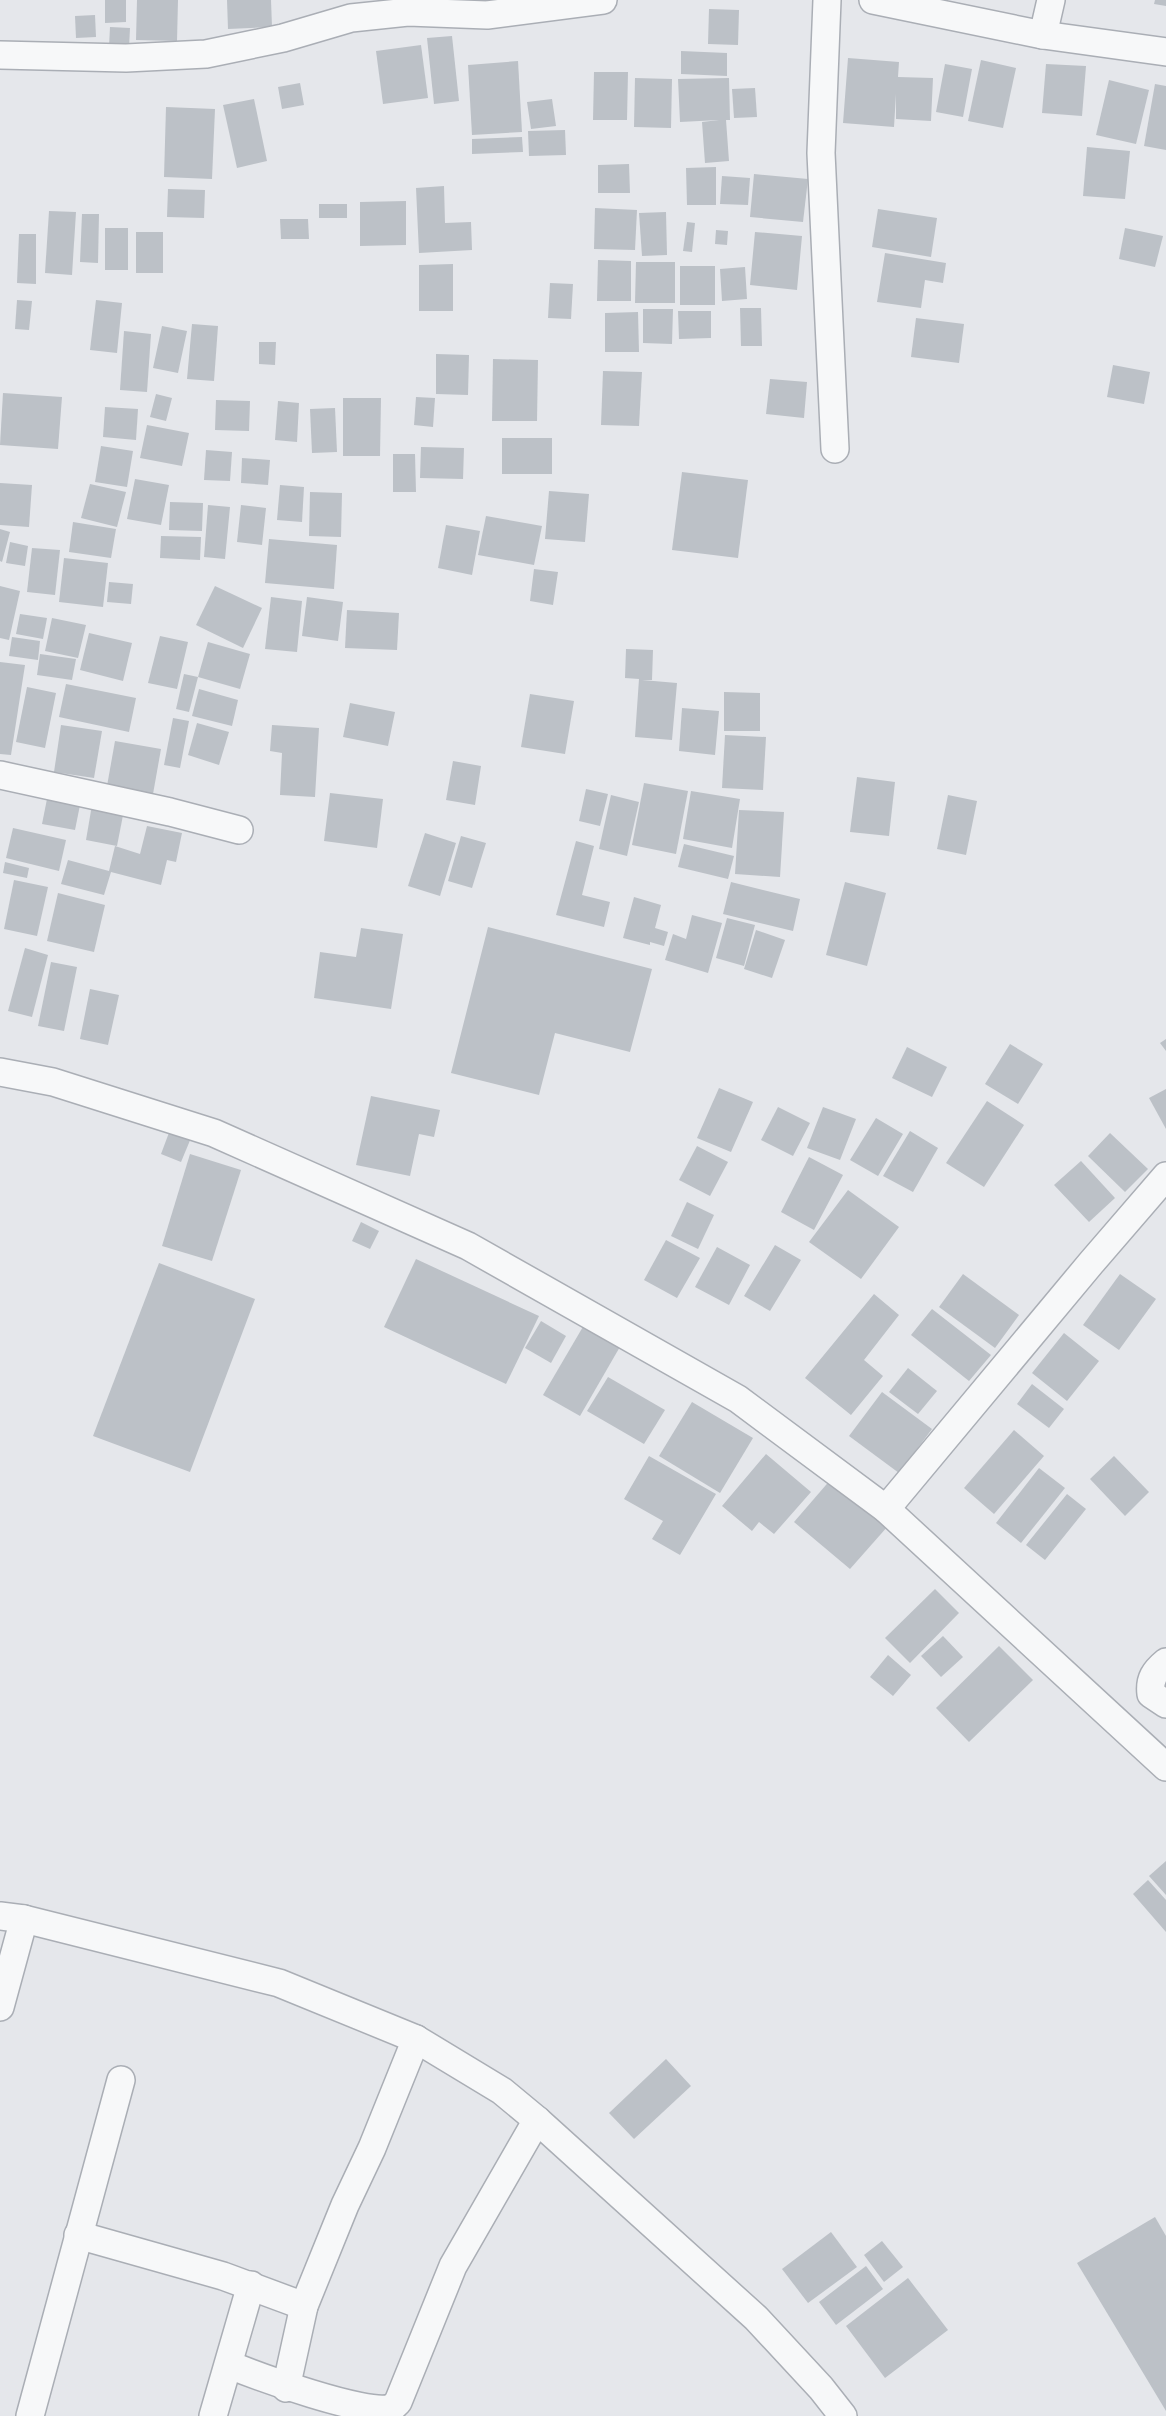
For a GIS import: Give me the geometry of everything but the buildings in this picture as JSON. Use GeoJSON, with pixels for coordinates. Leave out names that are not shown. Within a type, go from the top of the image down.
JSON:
{"type":"FeatureCollection","features":[{"type":"Feature","properties":{"kind":"street"},"geometry":{"type":"LineString","coordinates":[[0,55],[126,58],[206,54],[283,38],[351,18],[454,7],[487,15],[565,2],[603,0]]}},
{"type":"Feature","properties":{"kind":"street"},"geometry":{"type":"LineString","coordinates":[[826,0],[821,153],[835,449]]}},
{"type":"Feature","properties":{"kind":"street"},"geometry":{"type":"LineString","coordinates":[[873,0],[1043,35],[1166,52]]}},
{"type":"Feature","properties":{"kind":"street"},"geometry":{"type":"LineString","coordinates":[[1043,35],[1051,0]]}},
{"type":"Feature","properties":{"kind":"street"},"geometry":{"type":"LineString","coordinates":[[0,775],[170,812],[239,830]]}},
{"type":"Feature","properties":{"kind":"street"},"geometry":{"type":"LineString","coordinates":[[0,1072],[53,1082],[214,1133],[468,1246],[738,1399],[886,1509],[1166,1767]]}},
{"type":"Feature","properties":{"kind":"street"},"geometry":{"type":"LineString","coordinates":[[886,1509],[1166,1176]]}},
{"type":"Feature","properties":{"kind":"street"},"geometry":{"type":"LineString","coordinates":[[1166,1662],[1156,1669],[1149,1684],[1151,1694],[1166,1704]]}},
{"type":"Feature","properties":{"kind":"street"},"geometry":{"type":"LineString","coordinates":[[0,2007],[12,1918],[279,1983],[416,2039],[501,2091],[537,2120],[756,2318],[821,2388],[843,2416]]}},
{"type":"Feature","properties":{"kind":"street"},"geometry":{"type":"LineString","coordinates":[[286,2388],[304,2306],[416,2039]]}},
{"type":"Feature","properties":{"kind":"street"},"geometry":{"type":"LineString","coordinates":[[30,2416],[121,2080]]}},
{"type":"Feature","properties":{"kind":"street"},"geometry":{"type":"LineString","coordinates":[[230,2365],[286,2388],[371,2410],[389,2409],[398,2402],[453,2266],[537,2120]]}},
{"type":"Feature","properties":{"kind":"street"},"geometry":{"type":"LineString","coordinates":[[78,2235],[251,2285],[304,2306]]}},
{"type":"Feature","properties":{"kind":"street"},"geometry":{"type":"LineString","coordinates":[[213,2416],[230,2365],[251,2285]]}}]}
